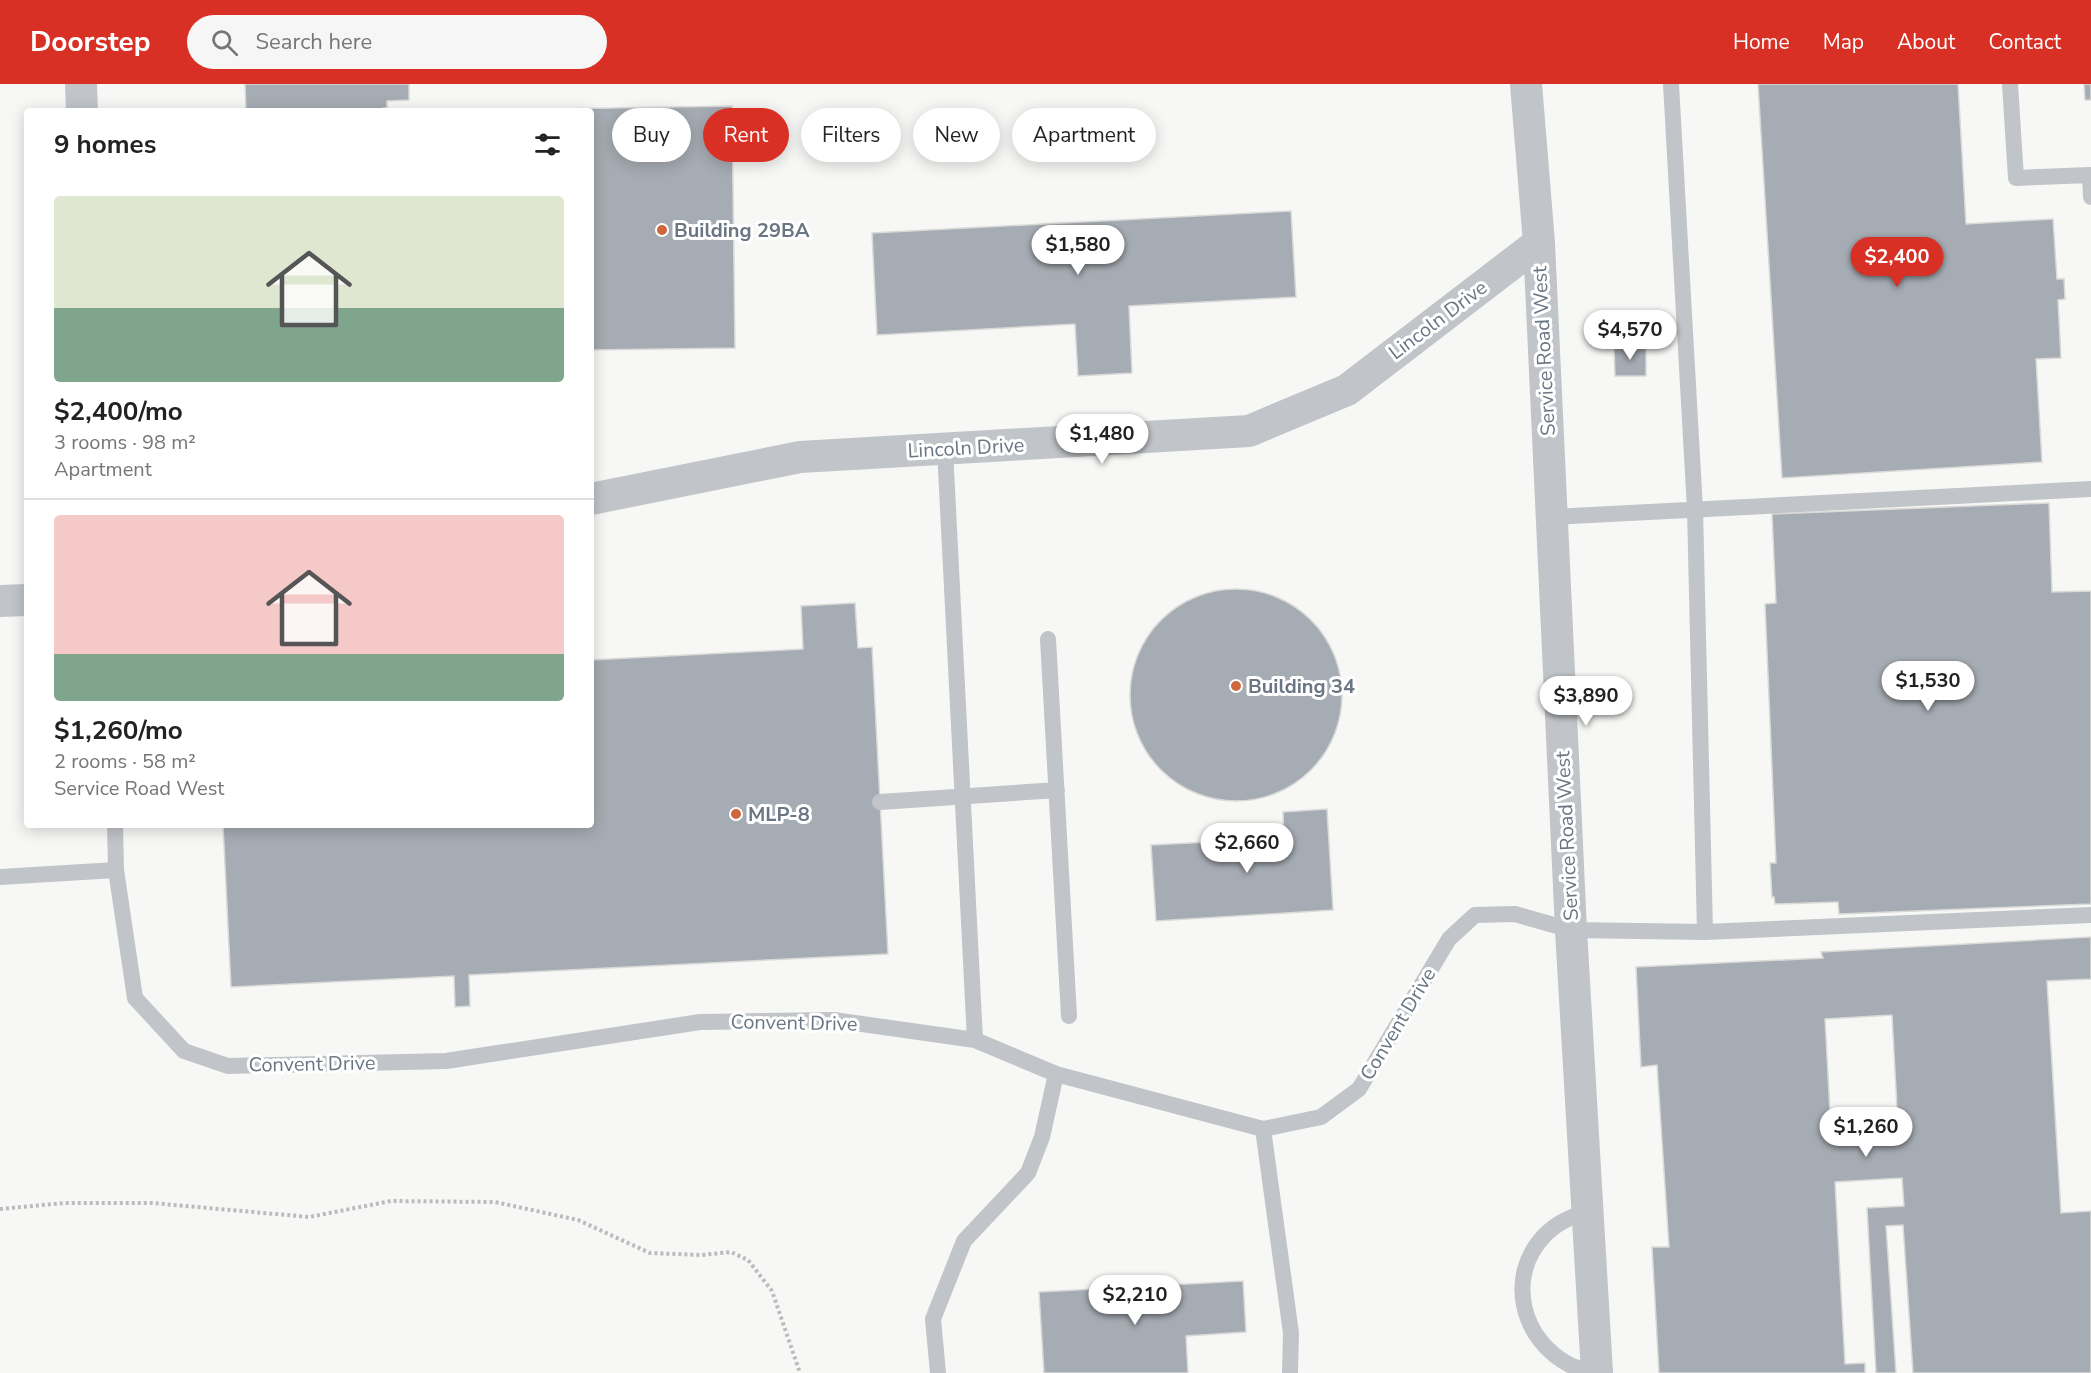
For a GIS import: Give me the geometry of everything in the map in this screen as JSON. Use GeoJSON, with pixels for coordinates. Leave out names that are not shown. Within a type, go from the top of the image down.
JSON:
{"type":"FeatureCollection","features":[{"type":"Feature","properties":{"kind":"street"},"geometry":{"type":"LineString","coordinates":[[81,84],[82,108]]}},
{"type":"Feature","properties":{"kind":"street","name":"Service Road West"},"geometry":{"type":"LineString","coordinates":[[1526,84],[1539,243],[1571,930],[1597,1373]]}},
{"type":"Feature","properties":{"kind":"street","name":"Lincoln Drive"},"geometry":{"type":"LineString","coordinates":[[594,498],[800,457],[1248,431],[1347,390],[1539,243]]}},
{"type":"Feature","properties":{"kind":"street"},"geometry":{"type":"LineString","coordinates":[[0,601],[24,600]]}},
{"type":"Feature","properties":{"kind":"lane"},"geometry":{"type":"LineString","coordinates":[[1671,84],[1695,509],[1705,932]]}},
{"type":"Feature","properties":{"kind":"lane"},"geometry":{"type":"LineString","coordinates":[[2010,84],[2016,178],[2090,175],[2091,197]]}},
{"type":"Feature","properties":{"kind":"lane"},"geometry":{"type":"LineString","coordinates":[[945,450],[975,1040]]}},
{"type":"Feature","properties":{"kind":"lane"},"geometry":{"type":"LineString","coordinates":[[1552,517],[2091,489]]}},
{"type":"Feature","properties":{"kind":"lane"},"geometry":{"type":"LineString","coordinates":[[1048,639],[1069,1016]]}},
{"type":"Feature","properties":{"kind":"lane"},"geometry":{"type":"LineString","coordinates":[[880,802],[1057,790]]}},
{"type":"Feature","properties":{"kind":"lane","name":"Convent Drive"},"geometry":{"type":"LineString","coordinates":[[115,828],[116,870],[135,998],[184,1051],[228,1066],[446,1061],[700,1022],[834,1020],[975,1040],[1056,1074],[1263,1129],[1321,1118],[1359,1089],[1449,939],[1475,915],[1515,914],[1571,930],[1705,932],[2091,915]]}},
{"type":"Feature","properties":{"kind":"lane"},"geometry":{"type":"LineString","coordinates":[[0,877],[116,870]]}},
{"type":"Feature","properties":{"kind":"lane"},"geometry":{"type":"LineString","coordinates":[[938,1373],[933,1319],[964,1241],[1028,1173],[1042,1137],[1056,1074]]}},
{"type":"Feature","properties":{"kind":"lane"},"geometry":{"type":"LineString","coordinates":[[1263,1129],[1291,1333],[1290,1373]]}},
{"type":"Feature","properties":{"kind":"lane"},"geometry":{"type":"LineString","coordinates":[[1587,1211],[1563,1220],[1543,1236],[1529,1258],[1522,1283],[1524,1308],[1533,1332],[1550,1352],[1572,1366],[1597,1373]]}},
{"type":"Feature","properties":{"kind":"path"},"geometry":{"type":"LineString","coordinates":[[0,1209],[64,1203],[152,1203],[309,1216],[391,1201],[495,1202],[578,1220],[650,1252],[702,1255],[731,1252],[748,1260],[772,1291],[800,1373]]}},
{"type":"Feature","properties":{"kind":"building"},"geometry":{"type":"Polygon","coordinates":[[[245,84],[409,84],[409,100],[387,101],[387,108],[246,108],[245,84]]]}},
{"type":"Feature","properties":{"kind":"building"},"geometry":{"type":"Polygon","coordinates":[[[1758,84],[1958,84],[1966,224],[2053,219],[2057,279],[2064,279],[2065,299],[2058,300],[2061,358],[2036,359],[2042,462],[1782,478],[1758,84]]]}},
{"type":"Feature","properties":{"kind":"building"},"geometry":{"type":"Polygon","coordinates":[[[2084,84],[2091,84],[2091,100],[2085,100],[2084,84]]]}},
{"type":"Feature","properties":{"kind":"building","name":"Building 29BA"},"geometry":{"type":"Polygon","coordinates":[[[732,106],[732,108],[703,108],[703,162],[733,162],[735,348],[594,350],[594,108],[732,106]]]}},
{"type":"Feature","properties":{"kind":"building"},"geometry":{"type":"Polygon","coordinates":[[[1291,211],[1296,297],[1129,306],[1132,373],[1078,376],[1075,324],[877,335],[872,233],[1291,211]]]}},
{"type":"Feature","properties":{"kind":"building"},"geometry":{"type":"Polygon","coordinates":[[[1614,347],[1646,347],[1646,376],[1615,376],[1614,347]]]}},
{"type":"Feature","properties":{"kind":"building"},"geometry":{"type":"Polygon","coordinates":[[[2049,503],[2052,592],[2091,591],[2091,904],[1839,914],[1838,902],[1775,904],[1774,897],[1772,897],[1770,863],[1776,863],[1765,604],[1776,603],[1772,514],[2049,503]]]}},
{"type":"Feature","properties":{"kind":"building","name":"Building 34"},"geometry":{"type":"Polygon","coordinates":[[[1226,589],[1246,589],[1267,593],[1286,601],[1311,620],[1324,636],[1334,654],[1340,674],[1342,695],[1340,716],[1334,736],[1324,754],[1311,770],[1286,789],[1267,797],[1246,801],[1226,801],[1205,797],[1186,789],[1154,762],[1142,745],[1134,726],[1130,705],[1130,685],[1134,664],[1142,645],[1169,613],[1186,601],[1205,593],[1226,589]]]}},
{"type":"Feature","properties":{"kind":"building","name":"MLP-8"},"geometry":{"type":"Polygon","coordinates":[[[855,603],[858,648],[872,647],[888,954],[469,975],[470,1006],[455,1007],[454,976],[231,987],[223,828],[594,828],[594,660],[803,649],[801,606],[855,603]]]}},
{"type":"Feature","properties":{"kind":"building"},"geometry":{"type":"Polygon","coordinates":[[[1327,809],[1333,910],[1156,921],[1151,845],[1284,838],[1283,812],[1327,809]]]}},
{"type":"Feature","properties":{"kind":"building"},"geometry":{"type":"Polygon","coordinates":[[[2091,937],[2091,979],[2047,981],[2061,1213],[2091,1211],[2091,1373],[1913,1373],[1903,1225],[1886,1226],[1896,1373],[1876,1373],[1867,1208],[1904,1206],[1902,1178],[1835,1182],[1845,1364],[1865,1363],[1865,1373],[1659,1373],[1652,1247],[1669,1247],[1657,1065],[1641,1067],[1636,967],[1823,958],[1821,952],[2091,937]],[[1892,1015],[1825,1019],[1830,1112],[1897,1108],[1892,1015]]]}},
{"type":"Feature","properties":{"kind":"building"},"geometry":{"type":"Polygon","coordinates":[[[1243,1281],[1246,1332],[1186,1336],[1188,1373],[1044,1373],[1039,1292],[1243,1281]]]}},
{"type":"Feature","properties":{"kind":"place","name":"Building 29BA"},"geometry":{"type":"Point","coordinates":[662,230]}},
{"type":"Feature","properties":{"kind":"place","name":"Building 34"},"geometry":{"type":"Point","coordinates":[1236,686]}},
{"type":"Feature","properties":{"kind":"place","name":"MLP-8"},"geometry":{"type":"Point","coordinates":[736,814]}}]}
